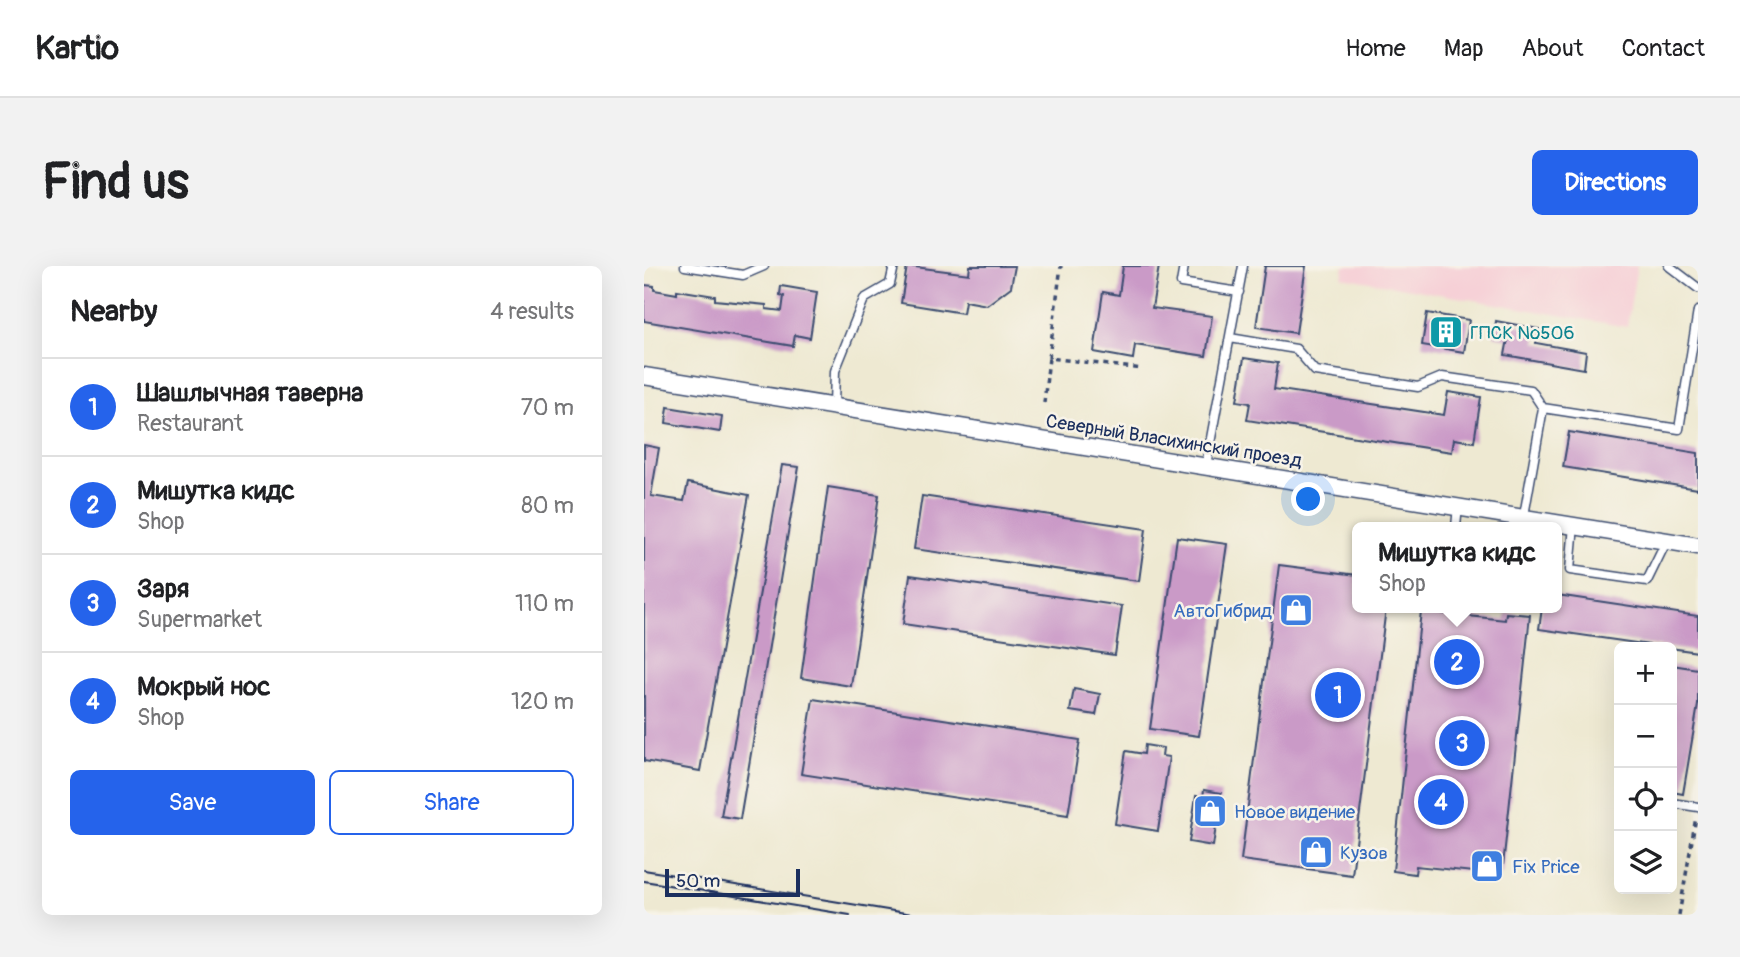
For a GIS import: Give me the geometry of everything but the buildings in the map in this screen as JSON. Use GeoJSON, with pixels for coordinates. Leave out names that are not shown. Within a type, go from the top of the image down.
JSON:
{"type":"FeatureCollection","features":[{"type":"Feature","properties":{"kind":"street","name":"Северный Власихинский проезд"},"geometry":{"type":"LineString","coordinates":[[644,376],[1458,506],[1523,522]]}},
{"type":"Feature","properties":{"kind":"street","name":"Северный Власихинский проезд"},"geometry":{"type":"LineString","coordinates":[[1562,524],[1698,546]]}},
{"type":"Feature","properties":{"kind":"lane"},"geometry":{"type":"LineString","coordinates":[[685,266],[743,275],[764,266]]}},
{"type":"Feature","properties":{"kind":"lane"},"geometry":{"type":"LineString","coordinates":[[834,405],[835,371],[864,299],[890,284],[894,266]]}},
{"type":"Feature","properties":{"kind":"lane"},"geometry":{"type":"LineString","coordinates":[[1184,266],[1181,283],[1239,292]]}},
{"type":"Feature","properties":{"kind":"lane"},"geometry":{"type":"LineString","coordinates":[[1206,465],[1243,266]]}},
{"type":"Feature","properties":{"kind":"lane"},"geometry":{"type":"LineString","coordinates":[[1669,266],[1698,288]]}},
{"type":"Feature","properties":{"kind":"lane"},"geometry":{"type":"LineString","coordinates":[[1543,408],[1679,429],[1698,311]]}},
{"type":"Feature","properties":{"kind":"lane"},"geometry":{"type":"LineString","coordinates":[[1230,338],[1296,349],[1314,371],[1418,387],[1442,377],[1531,390],[1543,408],[1523,522]]}},
{"type":"Feature","properties":{"kind":"lane"},"geometry":{"type":"LineString","coordinates":[[1456,522],[1458,506]]}},
{"type":"Feature","properties":{"kind":"lane"},"geometry":{"type":"LineString","coordinates":[[1574,525],[1570,570],[1647,581],[1667,540]]}},
{"type":"Feature","properties":{"kind":"lane"},"geometry":{"type":"LineString","coordinates":[[1677,804],[1698,807]]}},
{"type":"Feature","properties":{"kind":"path"},"geometry":{"type":"LineString","coordinates":[[1044,403],[1061,266]]}},
{"type":"Feature","properties":{"kind":"path"},"geometry":{"type":"LineString","coordinates":[[1049,358],[1143,369]]}},
{"type":"Feature","properties":{"kind":"path"},"geometry":{"type":"LineString","coordinates":[[1679,915],[1698,807]]}},
{"type":"Feature","properties":{"kind":"shaded area"},"geometry":{"type":"Polygon","coordinates":[[[1344,266],[1637,266],[1627,327],[1342,277],[1344,266]]]}},
{"type":"Feature","properties":{"kind":"tram line"},"geometry":{"type":"LineString","coordinates":[[644,870],[918,915]]}},
{"type":"Feature","properties":{"kind":"tram line"},"geometry":{"type":"LineString","coordinates":[[644,881],[850,915]]}},
{"type":"Feature","properties":{"kind":"place","name":"ГПСК №506"},"geometry":{"type":"Point","coordinates":[1446,332]}},
{"type":"Feature","properties":{"kind":"place","name":"АвтоГибрид"},"geometry":{"type":"Point","coordinates":[1296,610]}},
{"type":"Feature","properties":{"kind":"place","name":"Мишутка кидс"},"geometry":{"type":"Point","coordinates":[1457,662]}},
{"type":"Feature","properties":{"kind":"place","name":"Шашлычная таверна"},"geometry":{"type":"Point","coordinates":[1338,695]}},
{"type":"Feature","properties":{"kind":"place","name":"Заря"},"geometry":{"type":"Point","coordinates":[1462,743]}},
{"type":"Feature","properties":{"kind":"place","name":"Мокрый нос"},"geometry":{"type":"Point","coordinates":[1441,802]}},
{"type":"Feature","properties":{"kind":"place","name":"Новое видение"},"geometry":{"type":"Point","coordinates":[1210,811]}},
{"type":"Feature","properties":{"kind":"place","name":"Кузов"},"geometry":{"type":"Point","coordinates":[1316,852]}},
{"type":"Feature","properties":{"kind":"place","name":"Fix Price"},"geometry":{"type":"Point","coordinates":[1487,866]}}]}
